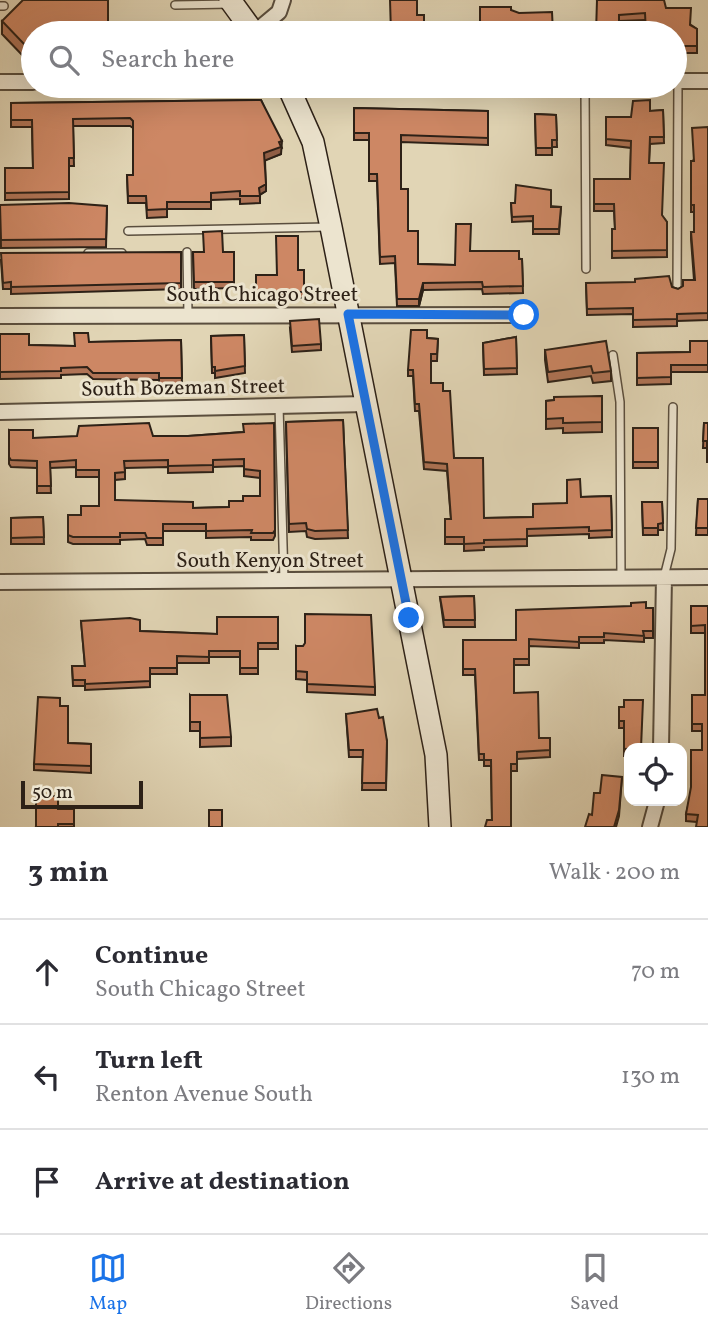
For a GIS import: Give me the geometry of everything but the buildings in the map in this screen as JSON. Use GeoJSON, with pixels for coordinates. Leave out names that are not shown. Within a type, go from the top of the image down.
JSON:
{"type":"FeatureCollection","features":[{"type":"Feature","properties":{"kind":"main road"},"geometry":{"type":"LineString","coordinates":[[232,2],[245,21]]}},
{"type":"Feature","properties":{"kind":"main road"},"geometry":{"type":"LineString","coordinates":[[293,98],[313,142],[331,227],[436,755],[440,827]]}},
{"type":"Feature","properties":{"kind":"street"},"geometry":{"type":"LineString","coordinates":[[268,21],[279,12],[283,0]]}},
{"type":"Feature","properties":{"kind":"street"},"geometry":{"type":"LineString","coordinates":[[687,81],[708,81]]}},
{"type":"Feature","properties":{"kind":"street"},"geometry":{"type":"LineString","coordinates":[[0,82],[21,82]]}},
{"type":"Feature","properties":{"kind":"street","name":"South Chicago Street"},"geometry":{"type":"LineString","coordinates":[[0,316],[524,315]]}},
{"type":"Feature","properties":{"kind":"street","name":"South Bozeman Street"},"geometry":{"type":"LineString","coordinates":[[0,412],[366,404]]}},
{"type":"Feature","properties":{"kind":"street"},"geometry":{"type":"LineString","coordinates":[[662,743],[664,577]]}},
{"type":"Feature","properties":{"kind":"street","name":"South Kenyon Street"},"geometry":{"type":"LineString","coordinates":[[0,582],[708,577]]}},
{"type":"Feature","properties":{"kind":"street"},"geometry":{"type":"LineString","coordinates":[[650,827],[656,806]]}},
{"type":"Feature","properties":{"kind":"lane"},"geometry":{"type":"LineString","coordinates":[[175,5],[232,2]]}},
{"type":"Feature","properties":{"kind":"lane"},"geometry":{"type":"LineString","coordinates":[[585,98],[586,269]]}},
{"type":"Feature","properties":{"kind":"lane"},"geometry":{"type":"LineString","coordinates":[[677,98],[677,290]]}},
{"type":"Feature","properties":{"kind":"lane"},"geometry":{"type":"LineString","coordinates":[[128,231],[331,227]]}},
{"type":"Feature","properties":{"kind":"lane"},"geometry":{"type":"LineString","coordinates":[[187,252],[188,315]]}},
{"type":"Feature","properties":{"kind":"lane"},"geometry":{"type":"LineString","coordinates":[[81,253],[122,253]]}},
{"type":"Feature","properties":{"kind":"lane"},"geometry":{"type":"LineString","coordinates":[[613,355],[620,402],[621,578]]}},
{"type":"Feature","properties":{"kind":"lane"},"geometry":{"type":"LineString","coordinates":[[279,406],[284,580]]}},
{"type":"Feature","properties":{"kind":"lane"},"geometry":{"type":"LineString","coordinates":[[664,577],[671,549],[673,407]]}},
{"type":"Feature","properties":{"kind":"route"},"geometry":{"type":"LineString","coordinates":[[409,618],[348,314],[524,315]]}}]}
